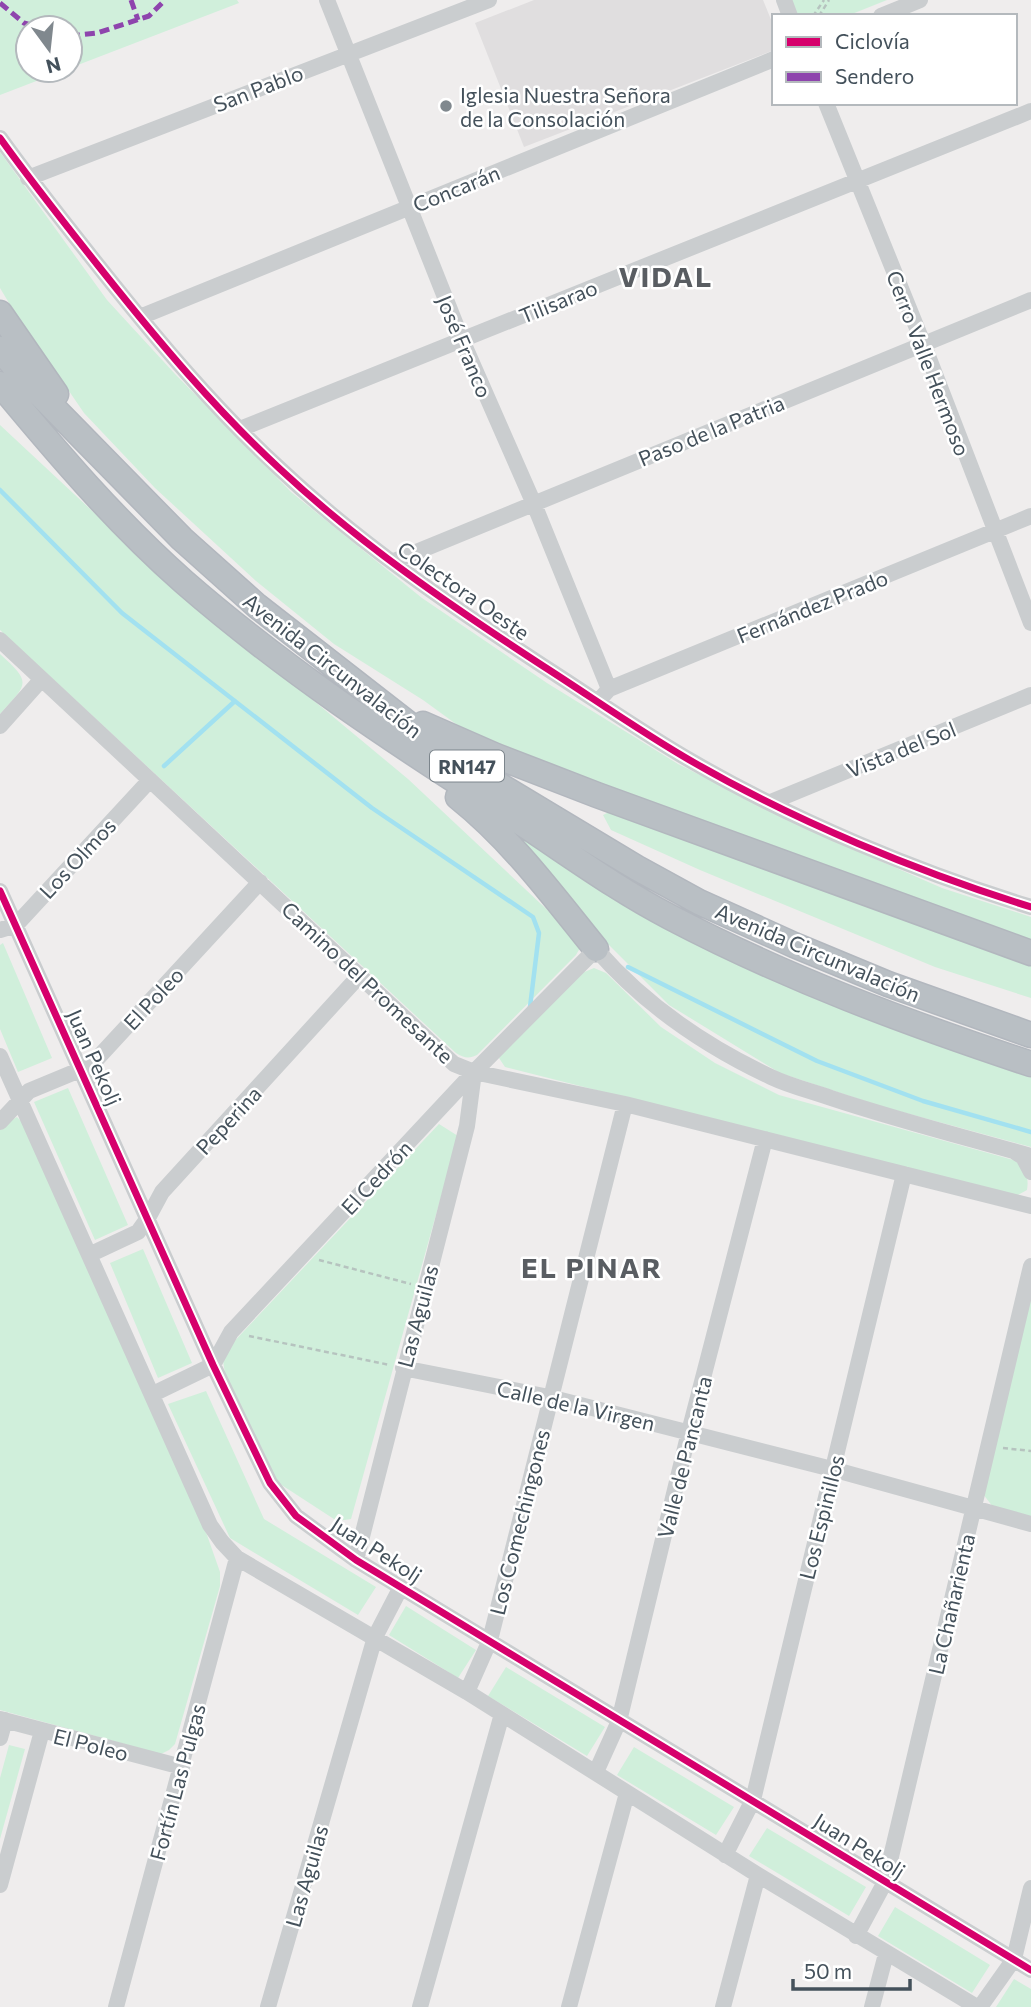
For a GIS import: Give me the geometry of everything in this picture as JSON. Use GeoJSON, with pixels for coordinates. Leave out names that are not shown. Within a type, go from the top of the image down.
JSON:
{"type":"FeatureCollection","features":[{"type":"Feature","properties":{"kind":"highway"},"geometry":{"type":"LineString","coordinates":[[0,313],[98,455]]}},
{"type":"Feature","properties":{"kind":"highway","name":"Avenida Circunvalación"},"geometry":{"type":"LineString","coordinates":[[0,349],[26,380],[182,539],[257,606],[447,754],[699,902],[888,984],[1031,1035]]}},
{"type":"Feature","properties":{"kind":"highway","name":"Avenida Circunvalación"},"geometry":{"type":"LineString","coordinates":[[0,384],[79,479],[184,582],[356,716],[621,890],[669,917],[745,955],[868,1007],[1031,1064]]}},
{"type":"Feature","properties":{"kind":"highway"},"geometry":{"type":"LineString","coordinates":[[0,410],[79,479]]}},
{"type":"Feature","properties":{"kind":"highway"},"geometry":{"type":"LineString","coordinates":[[381,704],[496,756],[584,790],[1031,953]]}},
{"type":"Feature","properties":{"kind":"highway"},"geometry":{"type":"LineString","coordinates":[[356,716],[469,806],[535,873],[596,948]]}},
{"type":"Feature","properties":{"kind":"street","name":"José Franco"},"geometry":{"type":"LineString","coordinates":[[327,0],[462,340],[534,504],[603,695]]}},
{"type":"Feature","properties":{"kind":"street","name":"San Pablo"},"geometry":{"type":"LineString","coordinates":[[28,177],[489,0]]}},
{"type":"Feature","properties":{"kind":"street"},"geometry":{"type":"LineString","coordinates":[[886,14],[920,0]]}},
{"type":"Feature","properties":{"kind":"street","name":"Concarán"},"geometry":{"type":"LineString","coordinates":[[139,317],[772,60]]}},
{"type":"Feature","properties":{"kind":"street","name":"Cerro Valle Hermoso"},"geometry":{"type":"LineString","coordinates":[[827,105],[923,343],[1031,623]]}},
{"type":"Feature","properties":{"kind":"street","name":"Tilisarao"},"geometry":{"type":"LineString","coordinates":[[240,429],[1031,111]]}},
{"type":"Feature","properties":{"kind":"street","name":"Colectora Oeste"},"geometry":{"type":"LineString","coordinates":[[0,138],[168,353],[279,469],[392,562],[451,606],[603,695],[693,762],[771,802],[909,863],[1031,907]]}},
{"type":"Feature","properties":{"kind":"street","name":"Paso de la Patria"},"geometry":{"type":"LineString","coordinates":[[392,562],[1031,300]]}},
{"type":"Feature","properties":{"kind":"street","name":"Fernández Prado"},"geometry":{"type":"LineString","coordinates":[[603,695],[1031,516]]}},
{"type":"Feature","properties":{"kind":"street","name":"Camino del Promesante"},"geometry":{"type":"LineString","coordinates":[[0,640],[454,1064],[474,1072],[625,1104],[1031,1206]]}},
{"type":"Feature","properties":{"kind":"street"},"geometry":{"type":"LineString","coordinates":[[0,726],[41,680]]}},
{"type":"Feature","properties":{"kind":"street","name":"Vista del Sol"},"geometry":{"type":"LineString","coordinates":[[771,802],[1031,695]]}},
{"type":"Feature","properties":{"kind":"street","name":"Los Olmos"},"geometry":{"type":"LineString","coordinates":[[8,927],[150,780]]}},
{"type":"Feature","properties":{"kind":"street","name":"El Poleo"},"geometry":{"type":"LineString","coordinates":[[0,1122],[29,1091],[95,1061],[260,882]]}},
{"type":"Feature","properties":{"kind":"street","name":"Juan Pekolj"},"geometry":{"type":"LineString","coordinates":[[0,891],[8,927],[82,1069],[213,1365],[270,1483],[296,1516],[356,1560],[1031,1970]]}},
{"type":"Feature","properties":{"kind":"street"},"geometry":{"type":"LineString","coordinates":[[596,948],[613,968],[675,1020],[718,1049],[773,1078],[881,1115],[1031,1156]]}},
{"type":"Feature","properties":{"kind":"street","name":"El Cedrón"},"geometry":{"type":"LineString","coordinates":[[213,1365],[231,1332],[301,1255],[596,948]]}},
{"type":"Feature","properties":{"kind":"street","name":"Peperina"},"geometry":{"type":"LineString","coordinates":[[91,1254],[138,1232],[162,1192],[360,975]]}},
{"type":"Feature","properties":{"kind":"street"},"geometry":{"type":"LineString","coordinates":[[0,1056],[91,1254],[210,1525],[237,1558],[467,1692],[856,1936],[979,2007],[1014,1959],[1031,1888]]}},
{"type":"Feature","properties":{"kind":"street","name":"Las Aguilas"},"geometry":{"type":"LineString","coordinates":[[356,1560],[470,1114],[474,1072]]}},
{"type":"Feature","properties":{"kind":"street","name":"Los Comechingones"},"geometry":{"type":"LineString","coordinates":[[467,1692],[490,1640],[549,1397],[625,1104]]}},
{"type":"Feature","properties":{"kind":"street","name":"Valle de Pancanta"},"geometry":{"type":"LineString","coordinates":[[596,1772],[619,1721],[689,1432],[765,1139]]}},
{"type":"Feature","properties":{"kind":"street"},"geometry":{"type":"LineString","coordinates":[[1009,1149],[1023,1157],[1031,1172]]}},
{"type":"Feature","properties":{"kind":"street","name":"Los Espinillos"},"geometry":{"type":"LineString","coordinates":[[725,1855],[753,1800],[904,1174]]}},
{"type":"Feature","properties":{"kind":"street","name":"La Chañarienta"},"geometry":{"type":"LineString","coordinates":[[856,1936],[885,1882],[1031,1266]]}},
{"type":"Feature","properties":{"kind":"street"},"geometry":{"type":"LineString","coordinates":[[153,1394],[213,1365]]}},
{"type":"Feature","properties":{"kind":"street","name":"Calle de la Virgen"},"geometry":{"type":"LineString","coordinates":[[403,1368],[549,1397],[832,1469],[1031,1524]]}},
{"type":"Feature","properties":{"kind":"street","name":"Fortín Las Pulgas"},"geometry":{"type":"LineString","coordinates":[[117,2007],[237,1558]]}},
{"type":"Feature","properties":{"kind":"street","name":"Las Aguilas"},"geometry":{"type":"LineString","coordinates":[[268,2007],[375,1637],[401,1587]]}},
{"type":"Feature","properties":{"kind":"street"},"geometry":{"type":"LineString","coordinates":[[420,2007],[502,1714]]}},
{"type":"Feature","properties":{"kind":"street"},"geometry":{"type":"LineString","coordinates":[[0,1738],[3,1719]]}},
{"type":"Feature","properties":{"kind":"street","name":"El Poleo"},"geometry":{"type":"LineString","coordinates":[[3,1719],[181,1767]]}},
{"type":"Feature","properties":{"kind":"street"},"geometry":{"type":"LineString","coordinates":[[0,1885],[42,1731]]}},
{"type":"Feature","properties":{"kind":"street"},"geometry":{"type":"LineString","coordinates":[[569,2007],[627,1793]]}},
{"type":"Feature","properties":{"kind":"street"},"geometry":{"type":"LineString","coordinates":[[723,2007],[758,1875]]}},
{"type":"Feature","properties":{"kind":"street"},"geometry":{"type":"LineString","coordinates":[[872,2007],[886,1954]]}},
{"type":"Feature","properties":{"kind":"path"},"geometry":{"type":"LineString","coordinates":[[301,1255],[425,1288]]}},
{"type":"Feature","properties":{"kind":"path"},"geometry":{"type":"LineString","coordinates":[[231,1332],[403,1368]]}},
{"type":"Feature","properties":{"kind":"path"},"geometry":{"type":"LineString","coordinates":[[999,1448],[1031,1451]]}},
{"type":"Feature","properties":{"kind":"shaded area"},"geometry":{"type":"Polygon","coordinates":[[[534,0],[763,0],[772,22],[772,51],[524,147],[475,23],[534,0]]]}},
{"type":"Feature","properties":{"kind":"green space"},"geometry":{"type":"Polygon","coordinates":[[[0,0],[237,0],[239,3],[84,63],[84,14],[14,14],[14,84],[29,84],[0,95],[0,0]]]}},
{"type":"Feature","properties":{"kind":"green space"},"geometry":{"type":"Polygon","coordinates":[[[791,0],[887,0],[852,14],[796,14],[791,0]]]}},
{"type":"Feature","properties":{"kind":"green space"},"geometry":{"type":"Polygon","coordinates":[[[0,152],[107,300],[175,374],[291,492],[422,598],[547,683],[678,764],[809,830],[942,888],[1031,917],[1031,940],[881,888],[498,746],[456,724],[334,644],[256,581],[155,488],[84,413],[9,303],[0,288],[0,152]]]}},
{"type":"Feature","properties":{"kind":"green space"},"geometry":{"type":"Polygon","coordinates":[[[0,425],[148,563],[408,779],[574,935],[580,948],[576,955],[477,1055],[466,1057],[456,1053],[0,630],[0,425]]]}},
{"type":"Feature","properties":{"kind":"green space"},"geometry":{"type":"Polygon","coordinates":[[[0,654],[17,671],[22,683],[21,689],[0,714],[0,654]]]}},
{"type":"Feature","properties":{"kind":"green space"},"geometry":{"type":"Polygon","coordinates":[[[471,798],[613,896],[1031,1074],[1031,1147],[880,1106],[780,1073],[669,1005],[596,932],[471,798]]]}},
{"type":"Feature","properties":{"kind":"green space"},"geometry":{"type":"Polygon","coordinates":[[[613,810],[1031,960],[1031,998],[935,967],[700,870],[611,830],[603,815],[613,810]]]}},
{"type":"Feature","properties":{"kind":"green space"},"geometry":{"type":"Polygon","coordinates":[[[3,943],[52,1058],[18,1072],[0,1029],[0,945],[3,943]]]}},
{"type":"Feature","properties":{"kind":"green space"},"geometry":{"type":"Polygon","coordinates":[[[594,968],[606,973],[661,1027],[715,1063],[779,1095],[1017,1161],[1026,1174],[1027,1190],[1016,1196],[505,1067],[499,1058],[504,1047],[582,973],[594,968]]]}},
{"type":"Feature","properties":{"kind":"green space"},"geometry":{"type":"Polygon","coordinates":[[[68,1088],[128,1225],[95,1240],[34,1102],[68,1088]]]}},
{"type":"Feature","properties":{"kind":"green space"},"geometry":{"type":"Polygon","coordinates":[[[17,1117],[23,1123],[207,1535],[220,1572],[220,1586],[175,1744],[161,1754],[0,1710],[0,1127],[17,1117]]]}},
{"type":"Feature","properties":{"kind":"green space"},"geometry":{"type":"Polygon","coordinates":[[[439,1124],[458,1136],[351,1519],[337,1521],[277,1482],[225,1374],[223,1360],[226,1350],[439,1124]]]}},
{"type":"Feature","properties":{"kind":"green space"},"geometry":{"type":"Polygon","coordinates":[[[143,1249],[192,1363],[158,1378],[110,1263],[143,1249]]]}},
{"type":"Feature","properties":{"kind":"green space"},"geometry":{"type":"Polygon","coordinates":[[[1031,1298],[1031,1517],[993,1507],[983,1494],[1031,1298]]]}},
{"type":"Feature","properties":{"kind":"green space"},"geometry":{"type":"Polygon","coordinates":[[[206,1391],[264,1519],[376,1587],[358,1615],[230,1538],[168,1404],[206,1391]]]}},
{"type":"Feature","properties":{"kind":"green space"},"geometry":{"type":"Polygon","coordinates":[[[406,1606],[476,1650],[458,1678],[389,1635],[406,1606]]]}},
{"type":"Feature","properties":{"kind":"green space"},"geometry":{"type":"Polygon","coordinates":[[[506,1667],[605,1727],[587,1756],[488,1696],[506,1667]]]}},
{"type":"Feature","properties":{"kind":"green space"},"geometry":{"type":"Polygon","coordinates":[[[9,1745],[25,1749],[0,1839],[0,1778],[9,1745]]]}},
{"type":"Feature","properties":{"kind":"green space"},"geometry":{"type":"Polygon","coordinates":[[[634,1747],[734,1807],[716,1835],[617,1775],[634,1747]]]}},
{"type":"Feature","properties":{"kind":"green space"},"geometry":{"type":"Polygon","coordinates":[[[767,1828],[866,1887],[849,1916],[749,1856],[767,1828]]]}},
{"type":"Feature","properties":{"kind":"green space"},"geometry":{"type":"Polygon","coordinates":[[[895,1907],[990,1965],[972,1993],[878,1936],[895,1907]]]}},
{"type":"Feature","properties":{"kind":"green space"},"geometry":{"type":"Polygon","coordinates":[[[1014,1979],[1031,1989],[1031,2007],[996,2007],[1014,1979]]]}},
{"type":"Feature","properties":{"kind":"waterway"},"geometry":{"type":"LineString","coordinates":[[0,490],[122,613],[372,808],[533,917],[539,933],[530,1007]]}},
{"type":"Feature","properties":{"kind":"waterway"},"geometry":{"type":"LineString","coordinates":[[164,766],[235,701]]}},
{"type":"Feature","properties":{"kind":"waterway"},"geometry":{"type":"LineString","coordinates":[[628,967],[817,1061],[923,1101],[1031,1132]]}},
{"type":"Feature","properties":{"kind":"marked path"},"geometry":{"type":"LineString","coordinates":[[131,0],[138,20]]}},
{"type":"Feature","properties":{"kind":"marked path"},"geometry":{"type":"LineString","coordinates":[[84,34],[97,33],[149,16],[165,0]]}},
{"type":"Feature","properties":{"kind":"marked path"},"geometry":{"type":"LineString","coordinates":[[0,3],[14,15]]}},
{"type":"Feature","properties":{"kind":"cycle path"},"geometry":{"type":"LineString","coordinates":[[0,138],[125,299],[210,399],[310,497],[407,573],[636,727],[732,784],[858,844],[945,878],[1031,907]]}},
{"type":"Feature","properties":{"kind":"cycle path"},"geometry":{"type":"LineString","coordinates":[[0,891],[213,1365],[270,1483],[296,1516],[356,1560],[1031,1970]]}},
{"type":"Feature","properties":{"kind":"place","name":"Iglesia Nuestra Señora de la Consolación"},"geometry":{"type":"Point","coordinates":[446,106]}},
{"type":"Feature","properties":{"kind":"district","name":"VIDAL"},"geometry":{"type":"Point","coordinates":[666,276]}},
{"type":"Feature","properties":{"kind":"district","name":"EL PINAR"},"geometry":{"type":"Point","coordinates":[592,1267]}}]}
